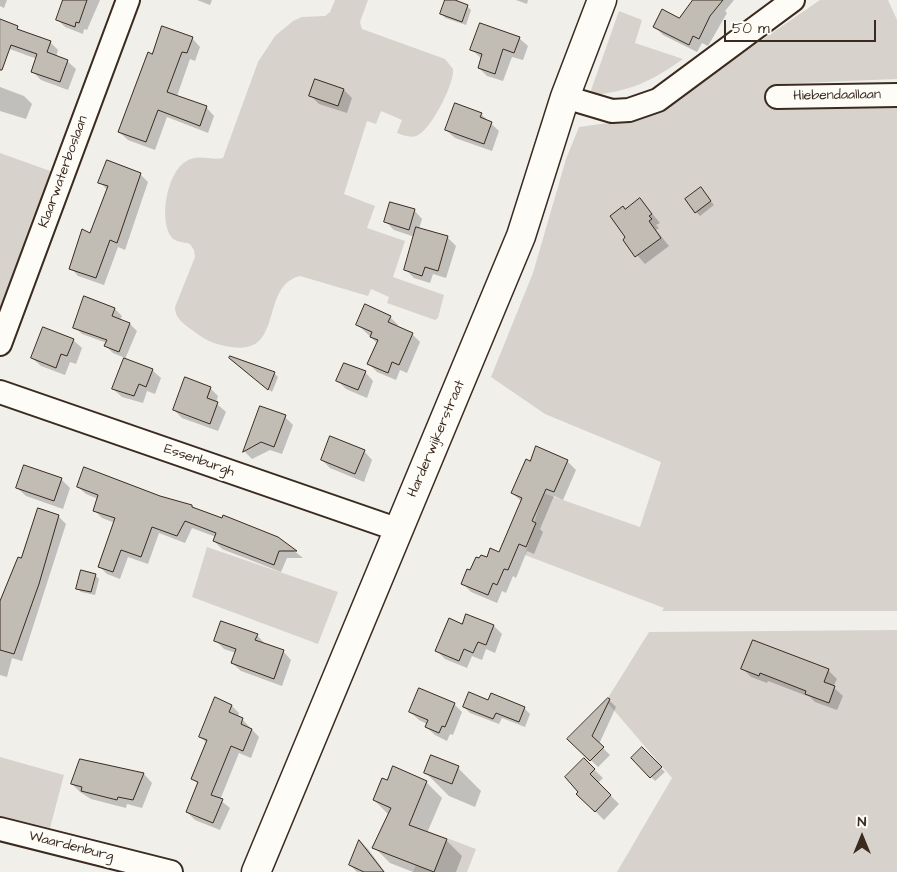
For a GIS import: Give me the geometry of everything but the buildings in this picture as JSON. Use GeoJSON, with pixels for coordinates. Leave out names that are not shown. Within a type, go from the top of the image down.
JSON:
{"type":"FeatureCollection","features":[{"type":"Feature","properties":{"kind":"main road","name":"Harderwijkerstraat"},"geometry":{"type":"LineString","coordinates":[[256,872],[520,236],[565,97],[602,0]]}},
{"type":"Feature","properties":{"kind":"street","name":"Klaarwaterboslaan"},"geometry":{"type":"LineString","coordinates":[[0,344],[128,0]]}},
{"type":"Feature","properties":{"kind":"street"},"geometry":{"type":"LineString","coordinates":[[565,97],[612,111],[629,110],[658,100],[793,0]]}},
{"type":"Feature","properties":{"kind":"street","name":"Hiebendaallaan"},"geometry":{"type":"LineString","coordinates":[[777,97],[897,95]]}},
{"type":"Feature","properties":{"kind":"street","name":"Essenburgh"},"geometry":{"type":"LineString","coordinates":[[0,392],[398,530]]}},
{"type":"Feature","properties":{"kind":"street","name":"Waardenburg"},"geometry":{"type":"LineString","coordinates":[[0,829],[171,872]]}},
{"type":"Feature","properties":{"kind":"shaded area"},"geometry":{"type":"Polygon","coordinates":[[[335,0],[368,0],[360,22],[362,29],[445,59],[453,69],[453,76],[441,106],[422,133],[414,137],[397,133],[402,120],[381,111],[376,124],[367,121],[344,194],[375,206],[367,228],[405,241],[393,277],[444,295],[438,318],[435,320],[387,303],[389,297],[371,289],[368,296],[300,276],[287,282],[280,293],[266,331],[259,341],[248,347],[231,347],[216,344],[185,325],[175,312],[175,307],[195,257],[194,250],[190,244],[172,238],[168,230],[165,209],[169,186],[179,168],[190,159],[223,158],[258,62],[275,36],[293,21],[302,17],[325,16],[330,12],[335,0]]]}},
{"type":"Feature","properties":{"kind":"shaded area"},"geometry":{"type":"Polygon","coordinates":[[[820,0],[888,0],[897,20],[897,79],[776,84],[777,110],[897,106],[897,611],[662,611],[664,608],[525,555],[543,493],[640,527],[661,462],[545,414],[491,377],[533,273],[566,159],[579,127],[630,120],[681,96],[820,0]]]}},
{"type":"Feature","properties":{"kind":"shaded area"},"geometry":{"type":"Polygon","coordinates":[[[619,11],[642,20],[635,43],[683,59],[639,85],[589,96],[619,11]]]}},
{"type":"Feature","properties":{"kind":"shaded area"},"geometry":{"type":"Polygon","coordinates":[[[0,153],[53,172],[2,309],[0,309],[0,153]]]}},
{"type":"Feature","properties":{"kind":"shaded area"},"geometry":{"type":"Polygon","coordinates":[[[207,547],[338,592],[318,644],[192,597],[207,547]]]}},
{"type":"Feature","properties":{"kind":"shaded area"},"geometry":{"type":"Polygon","coordinates":[[[897,630],[897,872],[617,872],[672,778],[606,701],[649,632],[897,630]]]}},
{"type":"Feature","properties":{"kind":"shaded area"},"geometry":{"type":"Polygon","coordinates":[[[0,757],[64,775],[50,828],[0,816],[0,757]]]}},
{"type":"Feature","properties":{"kind":"shaded area"},"geometry":{"type":"Polygon","coordinates":[[[428,831],[476,849],[467,872],[413,872],[428,831]]]}}]}
